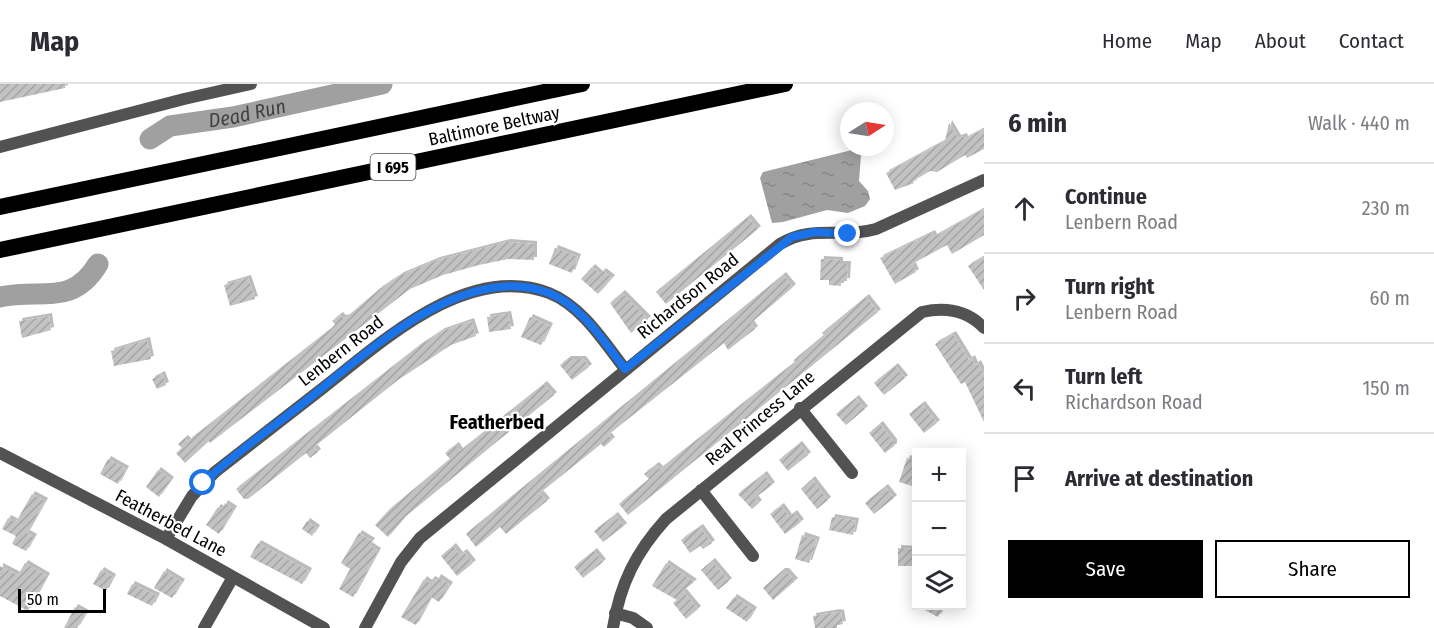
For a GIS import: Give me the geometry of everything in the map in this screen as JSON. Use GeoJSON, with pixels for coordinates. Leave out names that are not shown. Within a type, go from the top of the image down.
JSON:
{"type":"FeatureCollection","features":[{"type":"Feature","properties":{"kind":"highway","name":"Baltimore Beltway"},"geometry":{"type":"LineString","coordinates":[[0,207],[582,84]]}},
{"type":"Feature","properties":{"kind":"highway","name":"Baltimore Beltway"},"geometry":{"type":"LineString","coordinates":[[0,250],[785,84]]}},
{"type":"Feature","properties":{"kind":"street"},"geometry":{"type":"LineString","coordinates":[[0,147],[251,84]]}},
{"type":"Feature","properties":{"kind":"street","name":"Richardson Road"},"geometry":{"type":"LineString","coordinates":[[365,628],[402,562],[420,538],[625,369],[792,237],[815,232],[848,234],[869,231],[984,180]]}},
{"type":"Feature","properties":{"kind":"street","name":"Lenbern Road"},"geometry":{"type":"LineString","coordinates":[[166,539],[192,496],[215,472],[403,325],[442,303],[491,289],[516,286],[550,293],[569,304],[585,319],[625,369]]}},
{"type":"Feature","properties":{"kind":"street","name":"Real Princess Lane"},"geometry":{"type":"LineString","coordinates":[[613,628],[627,573],[638,553],[666,519],[800,408],[922,312],[938,309],[955,310],[970,316],[984,328]]}},
{"type":"Feature","properties":{"kind":"street"},"geometry":{"type":"LineString","coordinates":[[800,408],[852,473]]}},
{"type":"Feature","properties":{"kind":"street","name":"Featherbed Lane"},"geometry":{"type":"LineString","coordinates":[[0,453],[166,539],[324,628]]}},
{"type":"Feature","properties":{"kind":"street"},"geometry":{"type":"LineString","coordinates":[[701,490],[753,556]]}},
{"type":"Feature","properties":{"kind":"street"},"geometry":{"type":"LineString","coordinates":[[204,628],[233,577]]}},
{"type":"Feature","properties":{"kind":"street"},"geometry":{"type":"LineString","coordinates":[[615,613],[633,618],[647,628]]}},
{"type":"Feature","properties":{"kind":"water"},"geometry":{"type":"Polygon","coordinates":[[[840,153],[840,156],[861,156],[859,181],[868,191],[870,199],[865,206],[848,213],[827,210],[772,223],[760,178],[763,172],[840,153]]]}},
{"type":"Feature","properties":{"kind":"building"},"geometry":{"type":"Polygon","coordinates":[[[0,84],[65,84],[65,88],[0,102],[0,84]]]}},
{"type":"Feature","properties":{"kind":"building"},"geometry":{"type":"Polygon","coordinates":[[[949,123],[958,138],[964,136],[965,139],[984,129],[984,149],[967,158],[965,155],[937,172],[930,171],[913,181],[914,183],[895,190],[886,173],[945,141],[949,123]]]}},
{"type":"Feature","properties":{"kind":"building"},"geometry":{"type":"Polygon","coordinates":[[[984,209],[984,235],[952,254],[947,245],[912,264],[916,272],[895,284],[880,258],[932,233],[934,237],[984,209]]]}},
{"type":"Feature","properties":{"kind":"building"},"geometry":{"type":"Polygon","coordinates":[[[748,217],[758,229],[666,304],[656,292],[748,217]]]}},
{"type":"Feature","properties":{"kind":"building"},"geometry":{"type":"Polygon","coordinates":[[[507,242],[534,244],[534,260],[508,259],[479,265],[443,275],[410,289],[210,443],[209,441],[185,463],[176,453],[182,448],[178,444],[185,438],[188,441],[332,328],[335,324],[332,321],[340,315],[343,318],[347,317],[381,288],[401,275],[437,260],[507,242]]]}},
{"type":"Feature","properties":{"kind":"building"},"geometry":{"type":"Polygon","coordinates":[[[555,248],[578,257],[572,273],[549,264],[555,248]]]}},
{"type":"Feature","properties":{"kind":"building"},"geometry":{"type":"Polygon","coordinates":[[[984,257],[984,290],[968,266],[984,257]]]}},
{"type":"Feature","properties":{"kind":"building"},"geometry":{"type":"Polygon","coordinates":[[[821,259],[840,260],[840,264],[848,264],[847,281],[841,281],[841,286],[829,285],[829,280],[820,280],[821,259]]]}},
{"type":"Feature","properties":{"kind":"building"},"geometry":{"type":"Polygon","coordinates":[[[592,267],[600,274],[603,271],[612,278],[598,294],[581,279],[592,267]]]}},
{"type":"Feature","properties":{"kind":"building"},"geometry":{"type":"Polygon","coordinates":[[[783,275],[793,287],[751,323],[755,329],[728,350],[724,343],[608,435],[612,440],[604,447],[601,444],[540,493],[547,501],[506,534],[500,527],[476,547],[466,534],[783,275]]]}},
{"type":"Feature","properties":{"kind":"building"},"geometry":{"type":"Polygon","coordinates":[[[248,278],[255,299],[230,306],[224,285],[248,278]]]}},
{"type":"Feature","properties":{"kind":"building"},"geometry":{"type":"Polygon","coordinates":[[[622,293],[648,319],[631,333],[610,303],[622,293]]]}},
{"type":"Feature","properties":{"kind":"building"},"geometry":{"type":"Polygon","coordinates":[[[866,297],[878,312],[628,515],[619,504],[649,479],[644,474],[656,465],[660,469],[795,362],[794,360],[824,335],[822,333],[866,297]]]}},
{"type":"Feature","properties":{"kind":"building"},"geometry":{"type":"Polygon","coordinates":[[[508,314],[511,329],[489,332],[487,317],[508,314]]]}},
{"type":"Feature","properties":{"kind":"building"},"geometry":{"type":"Polygon","coordinates":[[[49,316],[51,330],[22,338],[19,321],[49,316]]]}},
{"type":"Feature","properties":{"kind":"building"},"geometry":{"type":"Polygon","coordinates":[[[530,317],[550,326],[541,345],[521,337],[530,317]]]}},
{"type":"Feature","properties":{"kind":"building"},"geometry":{"type":"Polygon","coordinates":[[[471,321],[476,336],[451,345],[398,380],[314,447],[318,452],[310,458],[306,453],[248,499],[244,499],[236,489],[419,346],[442,331],[471,321]]]}},
{"type":"Feature","properties":{"kind":"building"},"geometry":{"type":"Polygon","coordinates":[[[953,334],[969,360],[972,358],[975,365],[978,363],[984,375],[984,422],[965,382],[961,384],[935,344],[953,334]]]}},
{"type":"Feature","properties":{"kind":"building"},"geometry":{"type":"Polygon","coordinates":[[[147,340],[151,359],[114,366],[111,351],[147,340]]]}},
{"type":"Feature","properties":{"kind":"building"},"geometry":{"type":"Polygon","coordinates":[[[568,359],[583,359],[589,367],[572,380],[560,365],[568,359]]]}},
{"type":"Feature","properties":{"kind":"building"},"geometry":{"type":"Polygon","coordinates":[[[895,366],[905,378],[884,395],[874,383],[895,366]]]}},
{"type":"Feature","properties":{"kind":"building"},"geometry":{"type":"Polygon","coordinates":[[[162,374],[166,385],[157,389],[152,379],[162,374]]]}},
{"type":"Feature","properties":{"kind":"building"},"geometry":{"type":"Polygon","coordinates":[[[544,384],[554,395],[405,517],[388,537],[375,525],[389,510],[450,459],[445,453],[456,445],[460,451],[544,384]]]}},
{"type":"Feature","properties":{"kind":"building"},"geometry":{"type":"Polygon","coordinates":[[[856,398],[865,409],[846,425],[836,414],[856,398]]]}},
{"type":"Feature","properties":{"kind":"building"},"geometry":{"type":"Polygon","coordinates":[[[922,404],[937,423],[924,433],[909,414],[922,404]]]}},
{"type":"Feature","properties":{"kind":"building"},"geometry":{"type":"Polygon","coordinates":[[[880,424],[894,442],[894,446],[885,453],[869,433],[880,424]]]}},
{"type":"Feature","properties":{"kind":"building"},"geometry":{"type":"Polygon","coordinates":[[[799,444],[808,455],[788,471],[779,460],[799,444]]]}},
{"type":"Feature","properties":{"kind":"building"},"geometry":{"type":"Polygon","coordinates":[[[907,458],[912,460],[912,486],[899,482],[907,458]]]}},
{"type":"Feature","properties":{"kind":"building"},"geometry":{"type":"Polygon","coordinates":[[[108,459],[126,469],[118,484],[100,474],[108,459]]]}},
{"type":"Feature","properties":{"kind":"building"},"geometry":{"type":"Polygon","coordinates":[[[158,470],[171,480],[159,497],[146,487],[158,470]]]}},
{"type":"Feature","properties":{"kind":"building"},"geometry":{"type":"Polygon","coordinates":[[[764,474],[772,485],[755,498],[759,503],[752,509],[738,494],[764,474]]]}},
{"type":"Feature","properties":{"kind":"building"},"geometry":{"type":"Polygon","coordinates":[[[812,479],[828,500],[817,509],[801,489],[812,479]]]}},
{"type":"Feature","properties":{"kind":"building"},"geometry":{"type":"Polygon","coordinates":[[[885,487],[894,498],[874,514],[865,503],[885,487]]]}},
{"type":"Feature","properties":{"kind":"building"},"geometry":{"type":"Polygon","coordinates":[[[32,494],[45,501],[27,533],[34,537],[26,551],[12,544],[16,536],[2,529],[8,518],[16,522],[32,494]]]}},
{"type":"Feature","properties":{"kind":"building"},"geometry":{"type":"Polygon","coordinates":[[[225,503],[234,509],[219,534],[206,525],[218,507],[222,509],[225,503]]]}},
{"type":"Feature","properties":{"kind":"building"},"geometry":{"type":"Polygon","coordinates":[[[781,506],[789,517],[794,513],[801,522],[785,534],[770,514],[781,506]]]}},
{"type":"Feature","properties":{"kind":"building"},"geometry":{"type":"Polygon","coordinates":[[[615,515],[624,526],[603,542],[594,531],[615,515]]]}},
{"type":"Feature","properties":{"kind":"building"},"geometry":{"type":"Polygon","coordinates":[[[832,517],[856,521],[853,535],[829,530],[832,517]]]}},
{"type":"Feature","properties":{"kind":"building"},"geometry":{"type":"Polygon","coordinates":[[[307,521],[317,528],[312,536],[302,529],[307,521]]]}},
{"type":"Feature","properties":{"kind":"building"},"geometry":{"type":"Polygon","coordinates":[[[700,527],[712,543],[703,549],[700,546],[690,553],[681,540],[700,527]]]}},
{"type":"Feature","properties":{"kind":"building"},"geometry":{"type":"Polygon","coordinates":[[[359,533],[372,541],[369,545],[378,551],[353,597],[339,589],[350,569],[341,563],[359,533]]]}},
{"type":"Feature","properties":{"kind":"building"},"geometry":{"type":"Polygon","coordinates":[[[802,535],[817,540],[809,563],[795,559],[802,535]]]}},
{"type":"Feature","properties":{"kind":"building"},"geometry":{"type":"Polygon","coordinates":[[[258,543],[309,571],[302,584],[250,557],[258,543]]]}},
{"type":"Feature","properties":{"kind":"building"},"geometry":{"type":"Polygon","coordinates":[[[453,546],[460,555],[464,552],[473,563],[457,576],[441,556],[453,546]]]}},
{"type":"Feature","properties":{"kind":"building"},"geometry":{"type":"Polygon","coordinates":[[[898,548],[912,549],[912,566],[898,566],[898,548]]]}},
{"type":"Feature","properties":{"kind":"building"},"geometry":{"type":"Polygon","coordinates":[[[594,551],[603,562],[583,578],[574,567],[594,551]]]}},
{"type":"Feature","properties":{"kind":"building"},"geometry":{"type":"Polygon","coordinates":[[[712,561],[729,581],[718,590],[701,570],[712,561]]]}},
{"type":"Feature","properties":{"kind":"building"},"geometry":{"type":"Polygon","coordinates":[[[25,563],[47,576],[28,611],[0,596],[0,566],[18,575],[25,563]]]}},
{"type":"Feature","properties":{"kind":"building"},"geometry":{"type":"Polygon","coordinates":[[[666,563],[694,582],[683,591],[698,609],[686,619],[673,603],[677,600],[652,586],[666,563]]]}},
{"type":"Feature","properties":{"kind":"building"},"geometry":{"type":"Polygon","coordinates":[[[101,570],[113,577],[106,591],[93,584],[101,570]]]}},
{"type":"Feature","properties":{"kind":"building"},"geometry":{"type":"Polygon","coordinates":[[[164,571],[182,582],[172,598],[154,588],[164,571]]]}},
{"type":"Feature","properties":{"kind":"building"},"geometry":{"type":"Polygon","coordinates":[[[782,571],[786,571],[795,581],[773,600],[763,588],[782,571]]]}},
{"type":"Feature","properties":{"kind":"building"},"geometry":{"type":"Polygon","coordinates":[[[438,577],[450,585],[439,602],[431,597],[416,625],[401,617],[424,579],[429,583],[432,579],[436,581],[438,577]]]}},
{"type":"Feature","properties":{"kind":"building"},"geometry":{"type":"Polygon","coordinates":[[[132,584],[157,596],[152,606],[127,594],[132,584]]]}},
{"type":"Feature","properties":{"kind":"building"},"geometry":{"type":"Polygon","coordinates":[[[734,597],[754,610],[747,622],[726,608],[734,597]]]}},
{"type":"Feature","properties":{"kind":"building"},"geometry":{"type":"Polygon","coordinates":[[[75,607],[86,613],[77,628],[64,628],[75,607]]]}},
{"type":"Feature","properties":{"kind":"building"},"geometry":{"type":"Polygon","coordinates":[[[925,610],[942,610],[938,617],[925,610]]]}},
{"type":"Feature","properties":{"kind":"building"},"geometry":{"type":"Polygon","coordinates":[[[841,613],[843,624],[837,625],[837,628],[815,628],[813,616],[841,613]]]}},
{"type":"Feature","properties":{"kind":"waterway","name":"Dead Run"},"geometry":{"type":"LineString","coordinates":[[150,139],[170,126],[233,117],[382,84]]}},
{"type":"Feature","properties":{"kind":"waterway","name":"Dead Run"},"geometry":{"type":"LineString","coordinates":[[0,297],[67,291],[78,286],[98,264]]}},
{"type":"Feature","properties":{"kind":"district","name":"Featherbed"},"geometry":{"type":"Point","coordinates":[497,422]}},
{"type":"Feature","properties":{"kind":"route"},"geometry":{"type":"LineString","coordinates":[[203,483],[403,325],[442,303],[491,289],[516,286],[550,293],[569,304],[585,319],[625,369],[780,244],[792,237],[815,232],[848,234]]}}]}
